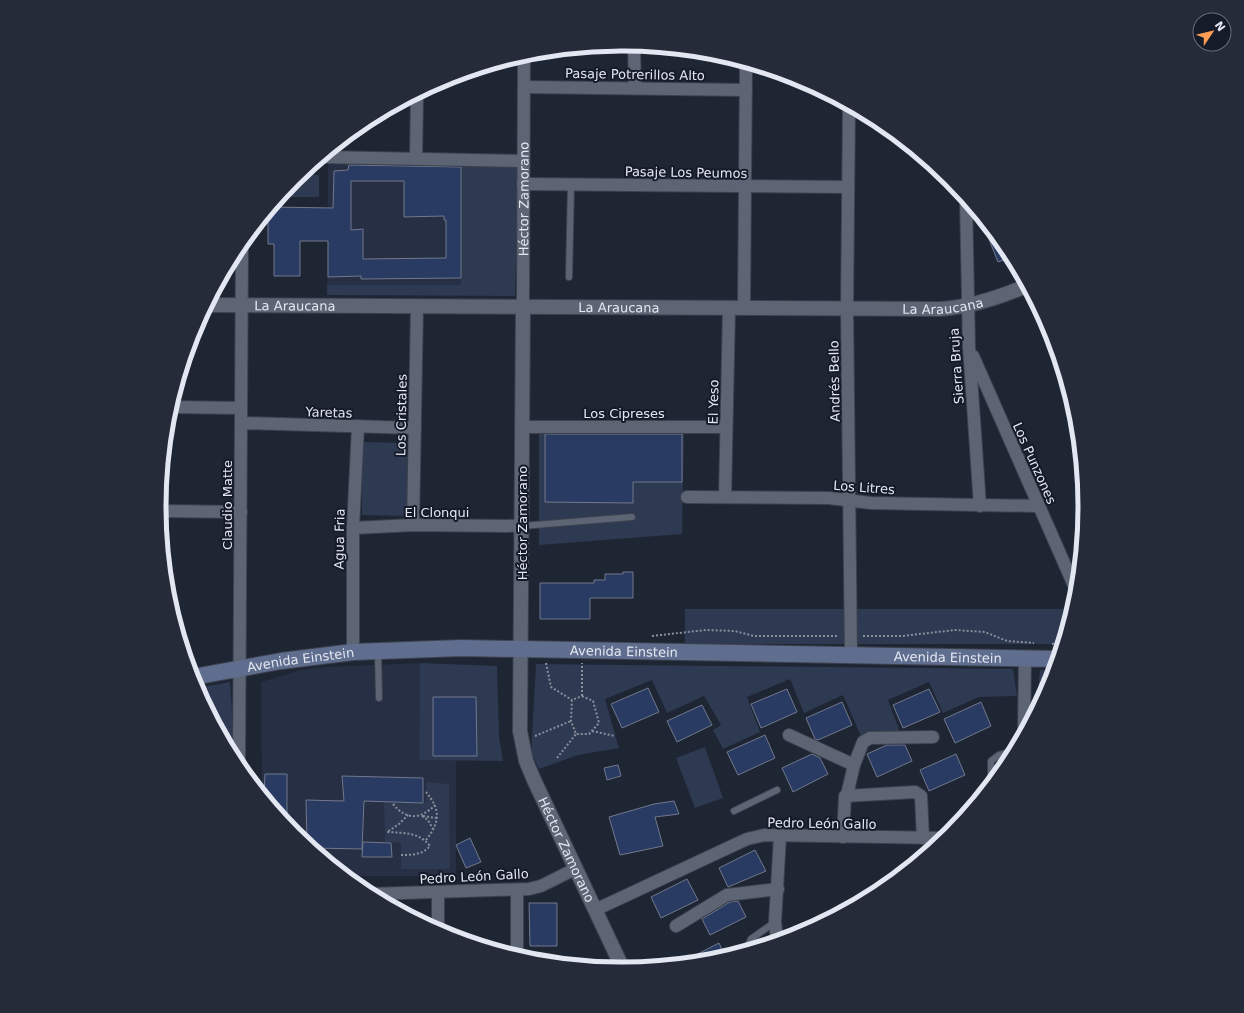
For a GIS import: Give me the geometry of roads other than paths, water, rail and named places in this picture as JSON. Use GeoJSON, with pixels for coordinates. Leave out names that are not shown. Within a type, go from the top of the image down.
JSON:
{"type":"FeatureCollection","features":[{"type":"Feature","properties":{"kind":"main road","name":"Avenida Einstein"},"geometry":{"type":"LineString","coordinates":[[199,676],[241,668],[353,652],[461,648],[1051,659]]}},
{"type":"Feature","properties":{"kind":"street"},"geometry":{"type":"LineString","coordinates":[[634,51],[634,88]]}},
{"type":"Feature","properties":{"kind":"street","name":"Héctor Zamorano"},"geometry":{"type":"LineString","coordinates":[[524,62],[520,731],[522,746],[534,780],[574,869],[620,962]]}},
{"type":"Feature","properties":{"kind":"street"},"geometry":{"type":"LineString","coordinates":[[744,308],[746,69]]}},
{"type":"Feature","properties":{"kind":"street","name":"Pasaje Potrerillos Alto"},"geometry":{"type":"LineString","coordinates":[[524,87],[746,90]]}},
{"type":"Feature","properties":{"kind":"street"},"geometry":{"type":"LineString","coordinates":[[416,159],[417,100]]}},
{"type":"Feature","properties":{"kind":"street","name":"Andrés Bello"},"geometry":{"type":"LineString","coordinates":[[849,111],[847,309],[851,656]]}},
{"type":"Feature","properties":{"kind":"street"},"geometry":{"type":"LineString","coordinates":[[330,157],[523,161]]}},
{"type":"Feature","properties":{"kind":"street","name":"Pasaje Los Peumos"},"geometry":{"type":"LineString","coordinates":[[523,184],[848,187]]}},
{"type":"Feature","properties":{"kind":"street","name":"Sierra Bruja"},"geometry":{"type":"LineString","coordinates":[[966,209],[967,306],[980,506]]}},
{"type":"Feature","properties":{"kind":"street","name":"Claudio Matte"},"geometry":{"type":"LineString","coordinates":[[239,754],[241,668],[242,255]]}},
{"type":"Feature","properties":{"kind":"street","name":"La Araucana"},"geometry":{"type":"LineString","coordinates":[[213,306],[940,309],[983,303],[1021,288]]}},
{"type":"Feature","properties":{"kind":"street","name":"Los Cristales"},"geometry":{"type":"LineString","coordinates":[[413,525],[417,306]]}},
{"type":"Feature","properties":{"kind":"street","name":"El Yeso"},"geometry":{"type":"LineString","coordinates":[[724,497],[729,308]]}},
{"type":"Feature","properties":{"kind":"street","name":"Los Punzones"},"geometry":{"type":"LineString","coordinates":[[969,347],[1072,580]]}},
{"type":"Feature","properties":{"kind":"street"},"geometry":{"type":"LineString","coordinates":[[177,408],[242,408]]}},
{"type":"Feature","properties":{"kind":"street","name":"Yaretas"},"geometry":{"type":"LineString","coordinates":[[242,423],[415,428]]}},
{"type":"Feature","properties":{"kind":"street","name":"Agua Fria"},"geometry":{"type":"LineString","coordinates":[[353,652],[352,528],[358,426]]}},
{"type":"Feature","properties":{"kind":"street","name":"Los Cipreses"},"geometry":{"type":"LineString","coordinates":[[522,427],[726,427]]}},
{"type":"Feature","properties":{"kind":"street","name":"Los Litres"},"geometry":{"type":"LineString","coordinates":[[687,497],[829,498],[871,503],[1038,506]]}},
{"type":"Feature","properties":{"kind":"street"},"geometry":{"type":"LineString","coordinates":[[166,511],[241,512]]}},
{"type":"Feature","properties":{"kind":"street","name":"El Clonqui"},"geometry":{"type":"LineString","coordinates":[[352,528],[413,525],[522,526]]}},
{"type":"Feature","properties":{"kind":"street"},"geometry":{"type":"LineString","coordinates":[[1024,720],[1025,659]]}},
{"type":"Feature","properties":{"kind":"street"},"geometry":{"type":"LineString","coordinates":[[789,735],[854,765]]}},
{"type":"Feature","properties":{"kind":"street"},"geometry":{"type":"LineString","coordinates":[[843,837],[844,799],[847,795],[854,765],[863,742],[870,738],[933,737]]}},
{"type":"Feature","properties":{"kind":"street"},"geometry":{"type":"LineString","coordinates":[[847,795],[915,792],[919,794],[921,796],[923,838]]}},
{"type":"Feature","properties":{"kind":"street","name":"Pedro León Gallo"},"geometry":{"type":"LineString","coordinates":[[595,910],[747,839],[764,835],[934,838]]}},
{"type":"Feature","properties":{"kind":"street"},"geometry":{"type":"LineString","coordinates":[[777,934],[775,922],[780,836]]}},
{"type":"Feature","properties":{"kind":"street","name":"Pedro León Gallo"},"geometry":{"type":"LineString","coordinates":[[383,894],[517,890],[541,886],[574,869]]}},
{"type":"Feature","properties":{"kind":"street"},"geometry":{"type":"LineString","coordinates":[[676,926],[727,895],[778,888]]}},
{"type":"Feature","properties":{"kind":"street"},"geometry":{"type":"LineString","coordinates":[[517,890],[517,949]]}},
{"type":"Feature","properties":{"kind":"street"},"geometry":{"type":"LineString","coordinates":[[438,893],[438,923]]}},
{"type":"Feature","properties":{"kind":"lane"},"geometry":{"type":"LineString","coordinates":[[569,277],[571,184]]}},
{"type":"Feature","properties":{"kind":"lane"},"geometry":{"type":"LineString","coordinates":[[522,526],[632,517]]}},
{"type":"Feature","properties":{"kind":"lane"},"geometry":{"type":"LineString","coordinates":[[378,650],[379,698]]}},
{"type":"Feature","properties":{"kind":"lane"},"geometry":{"type":"LineString","coordinates":[[991,773],[991,761],[999,755],[1005,754]]}},
{"type":"Feature","properties":{"kind":"lane"},"geometry":{"type":"LineString","coordinates":[[734,811],[777,790]]}},
{"type":"Feature","properties":{"kind":"lane"},"geometry":{"type":"LineString","coordinates":[[749,943],[751,939],[775,922]]}}]}
